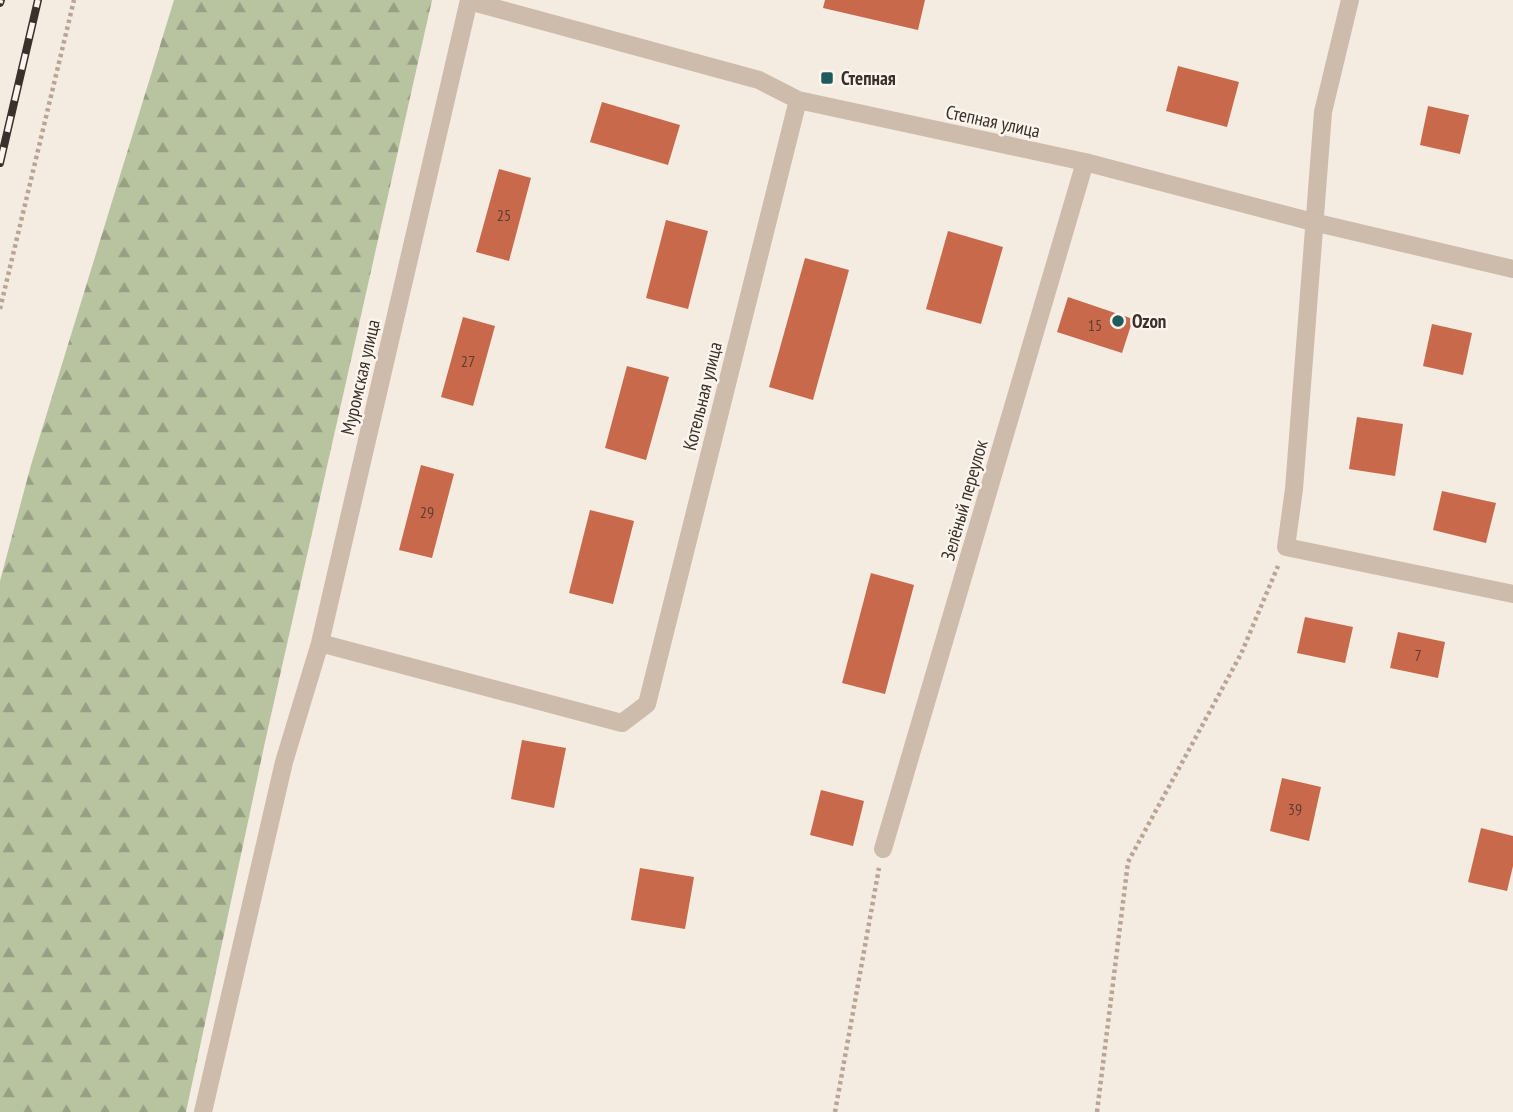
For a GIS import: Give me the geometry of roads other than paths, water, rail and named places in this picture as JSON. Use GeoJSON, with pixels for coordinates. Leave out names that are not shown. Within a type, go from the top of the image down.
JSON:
{"type":"FeatureCollection","features":[{"type":"Feature","properties":{"kind":"street"},"geometry":{"type":"LineString","coordinates":[[1350,0],[1323,112],[1294,489],[1286,547],[1513,594]]}},
{"type":"Feature","properties":{"kind":"street","name":"Степная улица"},"geometry":{"type":"LineString","coordinates":[[469,1],[759,80],[798,100],[1085,162],[1313,222],[1513,270]]}},
{"type":"Feature","properties":{"kind":"street","name":"Муромская улица"},"geometry":{"type":"LineString","coordinates":[[203,1112],[285,762],[320,643],[469,1]]}},
{"type":"Feature","properties":{"kind":"street","name":"Котельная улица"},"geometry":{"type":"LineString","coordinates":[[320,643],[622,723],[647,704],[798,100]]}},
{"type":"Feature","properties":{"kind":"street","name":"Зелёный переулок"},"geometry":{"type":"LineString","coordinates":[[883,849],[1085,162]]}},
{"type":"Feature","properties":{"kind":"railway"},"geometry":{"type":"LineString","coordinates":[[0,163],[38,0]]}},
{"type":"Feature","properties":{"kind":"place","name":"Степная"},"geometry":{"type":"Point","coordinates":[827,78]}},
{"type":"Feature","properties":{"kind":"place","name":"Ozon"},"geometry":{"type":"Point","coordinates":[1118,321]}}]}
